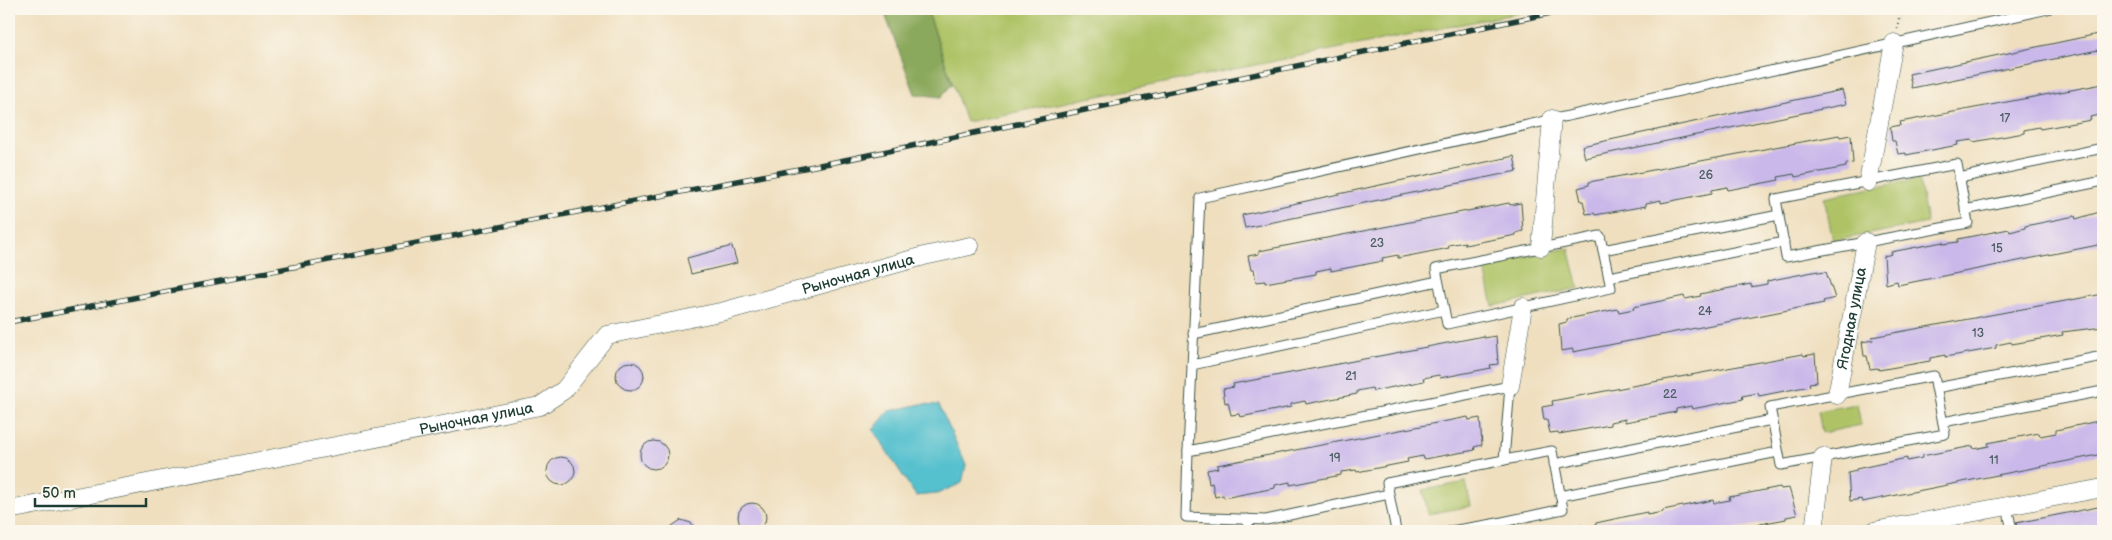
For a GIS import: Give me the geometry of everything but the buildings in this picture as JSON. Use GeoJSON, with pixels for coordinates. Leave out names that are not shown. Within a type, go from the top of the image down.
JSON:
{"type":"FeatureCollection","features":[{"type":"Feature","properties":{"kind":"street"},"geometry":{"type":"LineString","coordinates":[[1868,182],[1894,43]]}},
{"type":"Feature","properties":{"kind":"street"},"geometry":{"type":"LineString","coordinates":[[1541,247],[1552,120]]}},
{"type":"Feature","properties":{"kind":"street","name":"Ягодная улица"},"geometry":{"type":"LineString","coordinates":[[1837,395],[1866,242]]}},
{"type":"Feature","properties":{"kind":"street","name":"Рыночная улица"},"geometry":{"type":"LineString","coordinates":[[9,510],[540,406],[564,390],[607,335],[724,311],[905,260],[970,246]]}},
{"type":"Feature","properties":{"kind":"street"},"geometry":{"type":"LineString","coordinates":[[1510,386],[1523,307]]}},
{"type":"Feature","properties":{"kind":"street"},"geometry":{"type":"LineString","coordinates":[[1814,531],[1823,457]]}},
{"type":"Feature","properties":{"kind":"street"},"geometry":{"type":"LineString","coordinates":[[1874,531],[2103,488]]}},
{"type":"Feature","properties":{"kind":"lane"},"geometry":{"type":"LineString","coordinates":[[1389,494],[1266,520],[1186,517],[1200,198],[2048,9]]}},
{"type":"Feature","properties":{"kind":"lane"},"geometry":{"type":"LineString","coordinates":[[1959,178],[2103,148]]}},
{"type":"Feature","properties":{"kind":"lane"},"geometry":{"type":"LineString","coordinates":[[1957,164],[1959,178],[1968,223],[1786,257],[1776,199],[1957,164]]}},
{"type":"Feature","properties":{"kind":"lane"},"geometry":{"type":"LineString","coordinates":[[1965,210],[2103,181]]}},
{"type":"Feature","properties":{"kind":"lane"},"geometry":{"type":"LineString","coordinates":[[1604,250],[1779,215]]}},
{"type":"Feature","properties":{"kind":"lane"},"geometry":{"type":"LineString","coordinates":[[1600,236],[1611,288],[1447,324],[1436,269],[1541,247],[1600,236]]}},
{"type":"Feature","properties":{"kind":"lane"},"geometry":{"type":"LineString","coordinates":[[1609,277],[1784,242]]}},
{"type":"Feature","properties":{"kind":"lane"},"geometry":{"type":"LineString","coordinates":[[1193,334],[1438,281]]}},
{"type":"Feature","properties":{"kind":"lane"},"geometry":{"type":"LineString","coordinates":[[1192,365],[1444,310]]}},
{"type":"Feature","properties":{"kind":"lane"},"geometry":{"type":"LineString","coordinates":[[1936,388],[2103,356]]}},
{"type":"Feature","properties":{"kind":"lane"},"geometry":{"type":"LineString","coordinates":[[1934,376],[1936,388],[1945,434],[1781,465],[1770,407],[1934,376]]}},
{"type":"Feature","properties":{"kind":"lane"},"geometry":{"type":"LineString","coordinates":[[1188,451],[1510,386],[1504,460]]}},
{"type":"Feature","properties":{"kind":"lane"},"geometry":{"type":"LineString","coordinates":[[1943,422],[2103,391]]}},
{"type":"Feature","properties":{"kind":"lane"},"geometry":{"type":"LineString","coordinates":[[1554,464],[1772,420]]}},
{"type":"Feature","properties":{"kind":"lane"},"geometry":{"type":"LineString","coordinates":[[1393,531],[1387,483],[1552,451],[1563,509],[1494,527],[1451,531]]}},
{"type":"Feature","properties":{"kind":"lane"},"geometry":{"type":"LineString","coordinates":[[1560,496],[1778,452]]}},
{"type":"Feature","properties":{"kind":"lane"},"geometry":{"type":"LineString","coordinates":[[2007,506],[2012,531]]}},
{"type":"Feature","properties":{"kind":"lane"},"geometry":{"type":"LineString","coordinates":[[1247,519],[1249,531]]}},
{"type":"Feature","properties":{"kind":"path"},"geometry":{"type":"LineString","coordinates":[[1894,43],[1901,9]]}},
{"type":"Feature","properties":{"kind":"green space"},"geometry":{"type":"Polygon","coordinates":[[[883,9],[927,9],[952,84],[941,97],[915,94],[883,9]]]}},
{"type":"Feature","properties":{"kind":"green space"},"geometry":{"type":"Polygon","coordinates":[[[927,9],[1539,9],[966,122],[927,9]]]}},
{"type":"Feature","properties":{"kind":"green space"},"geometry":{"type":"Polygon","coordinates":[[[1919,179],[1927,223],[1833,241],[1824,197],[1919,179]]]}},
{"type":"Feature","properties":{"kind":"green space"},"geometry":{"type":"Polygon","coordinates":[[[1569,248],[1579,288],[1493,306],[1484,265],[1569,248]]]}},
{"type":"Feature","properties":{"kind":"green space"},"geometry":{"type":"Polygon","coordinates":[[[1857,404],[1861,425],[1822,433],[1818,411],[1857,404]]]}},
{"type":"Feature","properties":{"kind":"green space"},"geometry":{"type":"Polygon","coordinates":[[[1466,482],[1471,506],[1428,514],[1423,490],[1466,482]]]}},
{"type":"Feature","properties":{"kind":"water"},"geometry":{"type":"Polygon","coordinates":[[[921,404],[939,405],[966,465],[962,483],[937,494],[916,496],[873,430],[889,411],[921,404]]]}},
{"type":"Feature","properties":{"kind":"railway"},"geometry":{"type":"LineString","coordinates":[[9,322],[835,162],[1570,9]]}}]}
